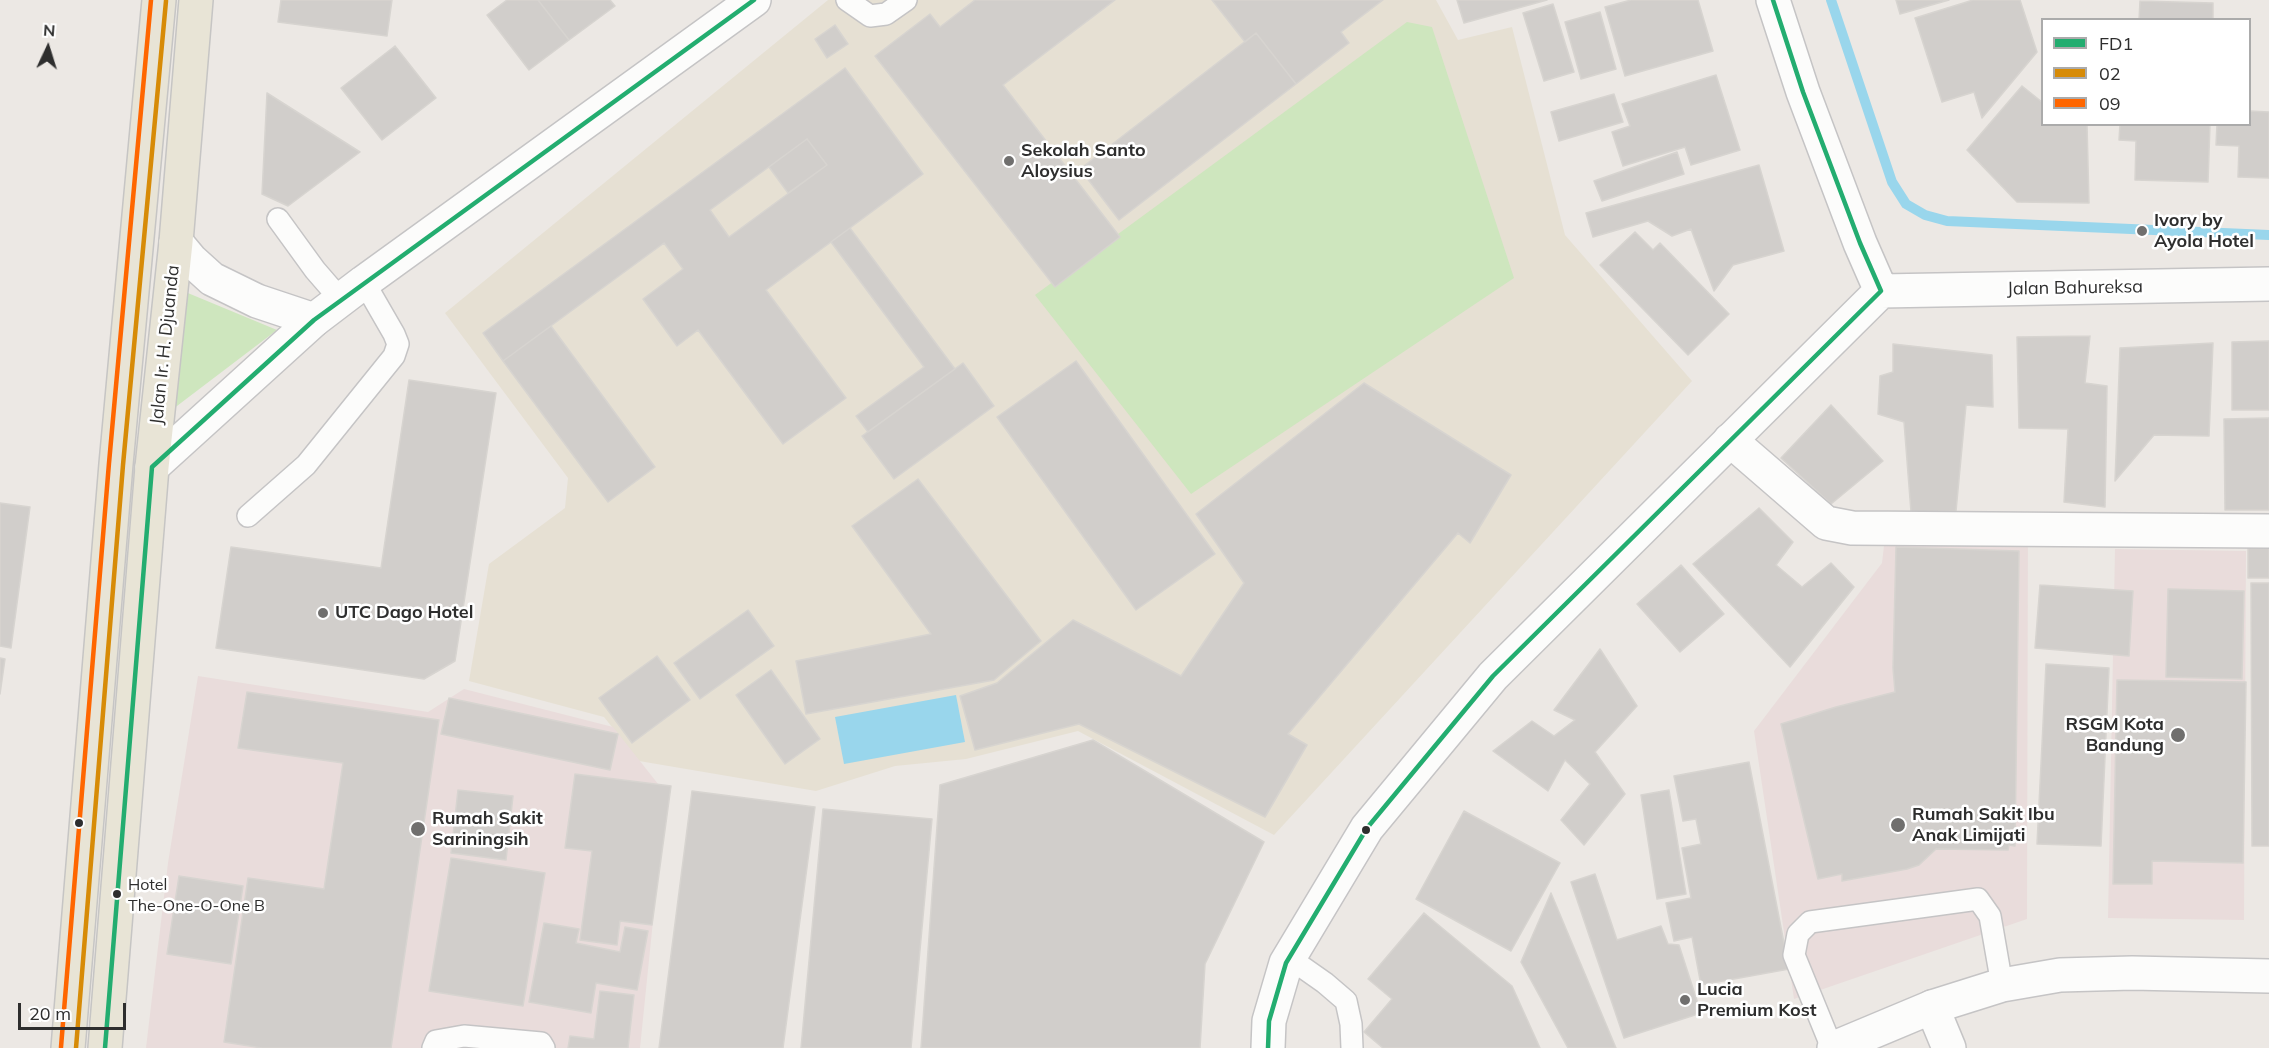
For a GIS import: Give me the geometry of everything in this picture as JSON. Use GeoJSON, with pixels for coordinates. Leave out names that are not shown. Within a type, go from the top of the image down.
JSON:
{"type":"FeatureCollection","features":[{"type":"Feature","properties":{"kind":"main road","name":"Jalan Ir. H. Djuanda"},"geometry":{"type":"LineString","coordinates":[[68,1048],[114,488],[159,0]]}},
{"type":"Feature","properties":{"kind":"main road","name":"Jalan Ir. H. Djuanda"},"geometry":{"type":"LineString","coordinates":[[105,1048],[153,467],[176,242],[196,0]]}},
{"type":"Feature","properties":{"kind":"street"},"geometry":{"type":"LineString","coordinates":[[153,467],[314,320],[754,0]]}},
{"type":"Feature","properties":{"kind":"street"},"geometry":{"type":"LineString","coordinates":[[1268,1048],[1269,1021],[1288,957],[1367,828],[1493,676],[1881,291],[1860,243],[1803,92],[1773,0]]}},
{"type":"Feature","properties":{"kind":"street"},"geometry":{"type":"LineString","coordinates":[[176,242],[191,261],[212,279],[257,301],[314,320]]}},
{"type":"Feature","properties":{"kind":"street","name":"Jalan Bahureksa"},"geometry":{"type":"LineString","coordinates":[[1881,291],[2269,284]]}},
{"type":"Feature","properties":{"kind":"street"},"geometry":{"type":"LineString","coordinates":[[1730,440],[1826,523],[1852,528],[2269,531]]}},
{"type":"Feature","properties":{"kind":"street"},"geometry":{"type":"LineString","coordinates":[[1833,1048],[1932,1007],[2002,985],[2060,975],[2132,973],[2269,976]]}},
{"type":"Feature","properties":{"kind":"street"},"geometry":{"type":"LineString","coordinates":[[1932,1007],[1949,1048]]}},
{"type":"Feature","properties":{"kind":"lane"},"geometry":{"type":"LineString","coordinates":[[847,0],[870,16],[886,14],[906,0]]}},
{"type":"Feature","properties":{"kind":"lane"},"geometry":{"type":"LineString","coordinates":[[248,516],[306,465],[394,356],[398,344],[394,334],[352,291],[322,279],[278,219]]}},
{"type":"Feature","properties":{"kind":"lane"},"geometry":{"type":"LineString","coordinates":[[1833,1048],[1794,955],[1798,934],[1810,922],[1978,899],[1990,916],[2002,985]]}},
{"type":"Feature","properties":{"kind":"lane"},"geometry":{"type":"LineString","coordinates":[[1288,957],[1326,983],[1346,1001],[1351,1024],[1352,1048]]}},
{"type":"Feature","properties":{"kind":"lane"},"geometry":{"type":"LineString","coordinates":[[433,1048],[436,1041],[464,1036],[541,1042],[544,1048]]}},
{"type":"Feature","properties":{"kind":"shaded area"},"geometry":{"type":"Polygon","coordinates":[[[828,0],[1436,0],[1458,40],[1512,27],[1565,235],[1692,381],[1274,835],[1078,731],[966,759],[895,766],[816,791],[639,761],[604,717],[469,681],[489,564],[565,508],[568,478],[445,313],[828,0]]]}},
{"type":"Feature","properties":{"kind":"shaded area","name":"Rumah Sakit Ibu Anak Limijati"},"geometry":{"type":"Polygon","coordinates":[[[1887,520],[2028,521],[2027,919],[1794,999],[1754,731],[1882,563],[1887,520]]]}},
{"type":"Feature","properties":{"kind":"shaded area","name":"RSGM Kota Bandung"},"geometry":{"type":"Polygon","coordinates":[[[2115,549],[2246,551],[2244,920],[2108,918],[2115,549]]]}},
{"type":"Feature","properties":{"kind":"shaded area","name":"Rumah Sakit Sariningsih"},"geometry":{"type":"Polygon","coordinates":[[[198,676],[428,712],[464,689],[613,727],[666,794],[640,1048],[146,1048],[168,863],[198,676]]]}},
{"type":"Feature","properties":{"kind":"green space"},"geometry":{"type":"Polygon","coordinates":[[[1407,22],[1432,27],[1514,278],[1191,494],[1035,295],[1407,22]]]}},
{"type":"Feature","properties":{"kind":"green space"},"geometry":{"type":"Polygon","coordinates":[[[183,291],[277,330],[173,409],[183,291]]]}},
{"type":"Feature","properties":{"kind":"water"},"geometry":{"type":"Polygon","coordinates":[[[956,695],[965,742],[844,764],[835,717],[956,695]]]}},
{"type":"Feature","properties":{"kind":"building"},"geometry":{"type":"Polygon","coordinates":[[[281,0],[392,0],[387,36],[278,22],[281,0]]]}},
{"type":"Feature","properties":{"kind":"building"},"geometry":{"type":"Polygon","coordinates":[[[507,0],[538,0],[569,40],[529,70],[487,15],[507,0]]]}},
{"type":"Feature","properties":{"kind":"building"},"geometry":{"type":"Polygon","coordinates":[[[538,0],[610,0],[615,6],[569,40],[538,0]]]}},
{"type":"Feature","properties":{"kind":"building","name":"Sekolah Santo Aloysius"},"geometry":{"type":"Polygon","coordinates":[[[975,0],[1115,0],[1003,85],[1120,237],[1055,287],[875,56],[930,14],[940,27],[975,0]]]}},
{"type":"Feature","properties":{"kind":"building"},"geometry":{"type":"Polygon","coordinates":[[[1212,0],[1383,0],[1341,32],[1349,43],[1296,84],[1256,33],[1245,42],[1212,0]]]}},
{"type":"Feature","properties":{"kind":"building"},"geometry":{"type":"Polygon","coordinates":[[[1457,0],[1547,0],[1464,23],[1457,0]]]}},
{"type":"Feature","properties":{"kind":"building"},"geometry":{"type":"Polygon","coordinates":[[[1631,0],[1698,0],[1713,51],[1625,76],[1605,7],[1631,0]]]}},
{"type":"Feature","properties":{"kind":"building"},"geometry":{"type":"Polygon","coordinates":[[[1896,0],[1949,0],[1900,14],[1896,0]]]}},
{"type":"Feature","properties":{"kind":"building"},"geometry":{"type":"Polygon","coordinates":[[[1973,0],[2020,0],[2037,52],[1982,118],[1974,92],[1942,102],[1915,18],[1973,0]]]}},
{"type":"Feature","properties":{"kind":"building"},"geometry":{"type":"Polygon","coordinates":[[[2140,1],[2213,3],[2213,18],[2139,18],[2140,1]]]}},
{"type":"Feature","properties":{"kind":"building"},"geometry":{"type":"Polygon","coordinates":[[[1553,4],[1574,72],[1544,81],[1523,13],[1553,4]]]}},
{"type":"Feature","properties":{"kind":"building"},"geometry":{"type":"Polygon","coordinates":[[[1600,12],[1616,69],[1581,79],[1565,22],[1600,12]]]}},
{"type":"Feature","properties":{"kind":"building"},"geometry":{"type":"Polygon","coordinates":[[[835,25],[848,44],[827,58],[815,39],[835,25]]]}},
{"type":"Feature","properties":{"kind":"building"},"geometry":{"type":"Polygon","coordinates":[[[1256,33],[1296,84],[1119,220],[1080,169],[1256,33]]]}},
{"type":"Feature","properties":{"kind":"building"},"geometry":{"type":"Polygon","coordinates":[[[395,46],[436,98],[382,140],[341,88],[395,46]]]}},
{"type":"Feature","properties":{"kind":"building"},"geometry":{"type":"Polygon","coordinates":[[[845,68],[923,174],[766,290],[846,398],[783,444],[698,330],[677,346],[643,299],[683,269],[664,243],[503,361],[483,333],[845,68]],[[807,139],[710,210],[729,237],[827,165],[807,139]]]}},
{"type":"Feature","properties":{"kind":"building"},"geometry":{"type":"Polygon","coordinates":[[[1716,75],[1740,150],[1691,165],[1685,147],[1623,166],[1612,132],[1630,126],[1622,104],[1716,75]]]}},
{"type":"Feature","properties":{"kind":"building"},"geometry":{"type":"Polygon","coordinates":[[[2022,86],[2041,101],[2041,126],[2087,126],[2089,203],[2017,202],[1967,150],[2022,86]]]}},
{"type":"Feature","properties":{"kind":"building"},"geometry":{"type":"Polygon","coordinates":[[[267,93],[360,152],[288,206],[262,194],[267,93]]]}},
{"type":"Feature","properties":{"kind":"building"},"geometry":{"type":"Polygon","coordinates":[[[1614,94],[1623,122],[1559,141],[1551,112],[1614,94]]]}},
{"type":"Feature","properties":{"kind":"building"},"geometry":{"type":"Polygon","coordinates":[[[2251,111],[2269,112],[2269,178],[2238,177],[2239,146],[2216,145],[2217,126],[2251,126],[2251,111]]]}},
{"type":"Feature","properties":{"kind":"building"},"geometry":{"type":"Polygon","coordinates":[[[2120,126],[2210,126],[2208,182],[2135,180],[2136,141],[2119,140],[2120,126]]]}},
{"type":"Feature","properties":{"kind":"building"},"geometry":{"type":"Polygon","coordinates":[[[807,139],[827,165],[788,193],[769,167],[807,139]]]}},
{"type":"Feature","properties":{"kind":"building"},"geometry":{"type":"Polygon","coordinates":[[[1677,152],[1684,174],[1602,201],[1594,181],[1677,152]]]}},
{"type":"Feature","properties":{"kind":"building"},"geometry":{"type":"Polygon","coordinates":[[[1759,165],[1784,251],[1733,265],[1714,291],[1691,229],[1672,236],[1648,221],[1593,237],[1586,213],[1759,165]]]}},
{"type":"Feature","properties":{"kind":"building"},"geometry":{"type":"Polygon","coordinates":[[[850,228],[955,369],[868,432],[856,416],[924,367],[831,242],[850,228]]]}},
{"type":"Feature","properties":{"kind":"building"},"geometry":{"type":"Polygon","coordinates":[[[1635,232],[1653,250],[1660,243],[1729,314],[1688,355],[1600,265],[1635,232]]]}},
{"type":"Feature","properties":{"kind":"building"},"geometry":{"type":"Polygon","coordinates":[[[551,326],[655,467],[608,502],[503,361],[551,326]]]}},
{"type":"Feature","properties":{"kind":"building"},"geometry":{"type":"Polygon","coordinates":[[[2090,336],[2085,383],[2107,386],[2105,507],[2064,502],[2068,429],[2019,428],[2017,337],[2090,336]]]}},
{"type":"Feature","properties":{"kind":"building"},"geometry":{"type":"Polygon","coordinates":[[[2269,341],[2269,410],[2232,410],[2232,342],[2269,341]]]}},
{"type":"Feature","properties":{"kind":"building"},"geometry":{"type":"Polygon","coordinates":[[[2213,343],[2209,436],[2154,435],[2115,481],[2120,348],[2213,343]]]}},
{"type":"Feature","properties":{"kind":"building"},"geometry":{"type":"Polygon","coordinates":[[[1893,344],[1992,355],[1993,407],[1966,405],[1956,511],[1911,512],[1904,422],[1878,414],[1880,376],[1893,372],[1893,344]]]}},
{"type":"Feature","properties":{"kind":"building"},"geometry":{"type":"Polygon","coordinates":[[[1076,361],[1215,554],[1136,610],[997,417],[1076,361]]]}},
{"type":"Feature","properties":{"kind":"building"},"geometry":{"type":"Polygon","coordinates":[[[963,363],[994,406],[894,479],[862,436],[963,363]]]}},
{"type":"Feature","properties":{"kind":"building"},"geometry":{"type":"Polygon","coordinates":[[[409,380],[496,393],[455,661],[424,679],[216,648],[231,547],[381,568],[409,380]]]}},
{"type":"Feature","properties":{"kind":"building"},"geometry":{"type":"Polygon","coordinates":[[[1364,383],[1511,475],[1470,543],[1458,533],[1288,734],[1307,745],[1265,817],[1079,724],[975,750],[960,696],[997,683],[1073,620],[1181,676],[1244,583],[1196,514],[1364,383]]]}},
{"type":"Feature","properties":{"kind":"building"},"geometry":{"type":"Polygon","coordinates":[[[1831,405],[1883,461],[1831,504],[1781,458],[1831,405]]]}},
{"type":"Feature","properties":{"kind":"building"},"geometry":{"type":"Polygon","coordinates":[[[2269,418],[2269,510],[2225,510],[2224,419],[2269,418]]]}},
{"type":"Feature","properties":{"kind":"building"},"geometry":{"type":"Polygon","coordinates":[[[918,479],[1041,641],[994,680],[806,714],[796,661],[931,634],[852,526],[918,479]]]}},
{"type":"Feature","properties":{"kind":"building"},"geometry":{"type":"Polygon","coordinates":[[[0,503],[30,507],[11,648],[0,646],[0,503]]]}},
{"type":"Feature","properties":{"kind":"building"},"geometry":{"type":"Polygon","coordinates":[[[1759,508],[1793,542],[1776,565],[1802,587],[1831,563],[1854,587],[1790,667],[1693,564],[1759,508]]]}},
{"type":"Feature","properties":{"kind":"building"},"geometry":{"type":"Polygon","coordinates":[[[2248,542],[2269,543],[2269,578],[2248,578],[2248,542]]]}},
{"type":"Feature","properties":{"kind":"building"},"geometry":{"type":"Polygon","coordinates":[[[1896,547],[2019,551],[2015,846],[2009,845],[2008,850],[1936,849],[1919,865],[1907,869],[1842,881],[1842,874],[1818,879],[1781,724],[1895,692],[1893,668],[1896,547]]]}},
{"type":"Feature","properties":{"kind":"building"},"geometry":{"type":"Polygon","coordinates":[[[1681,565],[1724,614],[1680,652],[1637,604],[1681,565]]]}},
{"type":"Feature","properties":{"kind":"building"},"geometry":{"type":"Polygon","coordinates":[[[2251,583],[2269,583],[2269,846],[2252,846],[2251,583]]]}},
{"type":"Feature","properties":{"kind":"building"},"geometry":{"type":"Polygon","coordinates":[[[2040,585],[2133,591],[2129,656],[2035,648],[2040,585]]]}},
{"type":"Feature","properties":{"kind":"building"},"geometry":{"type":"Polygon","coordinates":[[[2168,589],[2244,591],[2242,679],[2166,677],[2168,589]]]}},
{"type":"Feature","properties":{"kind":"building"},"geometry":{"type":"Polygon","coordinates":[[[748,610],[774,646],[700,699],[674,663],[748,610]]]}},
{"type":"Feature","properties":{"kind":"building"},"geometry":{"type":"Polygon","coordinates":[[[1600,649],[1637,706],[1595,752],[1625,794],[1584,845],[1561,820],[1590,784],[1565,760],[1548,791],[1493,751],[1532,721],[1554,736],[1575,720],[1554,710],[1600,649]]]}},
{"type":"Feature","properties":{"kind":"building"},"geometry":{"type":"Polygon","coordinates":[[[657,656],[690,700],[632,743],[599,698],[657,656]]]}},
{"type":"Feature","properties":{"kind":"building"},"geometry":{"type":"Polygon","coordinates":[[[0,658],[5,659],[0,694],[0,658]]]}},
{"type":"Feature","properties":{"kind":"building"},"geometry":{"type":"Polygon","coordinates":[[[2046,664],[2109,668],[2101,846],[2037,844],[2046,664]]]}},
{"type":"Feature","properties":{"kind":"building"},"geometry":{"type":"Polygon","coordinates":[[[771,670],[820,739],[785,764],[736,695],[771,670]]]}},
{"type":"Feature","properties":{"kind":"building"},"geometry":{"type":"Polygon","coordinates":[[[2117,680],[2246,682],[2243,863],[2152,861],[2152,884],[2113,884],[2117,680]]]}},
{"type":"Feature","properties":{"kind":"building"},"geometry":{"type":"Polygon","coordinates":[[[247,692],[439,720],[391,1048],[262,1048],[224,1042],[248,878],[324,889],[343,763],[238,748],[247,692]]]}},
{"type":"Feature","properties":{"kind":"building"},"geometry":{"type":"Polygon","coordinates":[[[449,698],[618,734],[610,770],[441,734],[449,698]]]}},
{"type":"Feature","properties":{"kind":"building"},"geometry":{"type":"Polygon","coordinates":[[[1093,740],[1264,842],[1205,964],[1200,1048],[921,1048],[940,785],[1093,740]]]}},
{"type":"Feature","properties":{"kind":"building"},"geometry":{"type":"Polygon","coordinates":[[[1749,762],[1789,969],[1701,985],[1692,937],[1674,941],[1666,903],[1691,898],[1682,848],[1701,844],[1696,819],[1683,821],[1674,776],[1749,762]]]}},
{"type":"Feature","properties":{"kind":"building"},"geometry":{"type":"Polygon","coordinates":[[[575,774],[671,786],[652,925],[620,921],[617,945],[580,940],[592,851],[565,848],[575,774]]]}},
{"type":"Feature","properties":{"kind":"building"},"geometry":{"type":"Polygon","coordinates":[[[458,790],[513,796],[506,860],[451,853],[458,790]]]}},
{"type":"Feature","properties":{"kind":"building"},"geometry":{"type":"Polygon","coordinates":[[[1669,790],[1686,894],[1657,899],[1641,795],[1669,790]]]}},
{"type":"Feature","properties":{"kind":"building"},"geometry":{"type":"Polygon","coordinates":[[[692,791],[815,807],[783,1048],[659,1048],[692,791]]]}},
{"type":"Feature","properties":{"kind":"building"},"geometry":{"type":"Polygon","coordinates":[[[823,809],[932,819],[911,1048],[801,1048],[823,809]]]}},
{"type":"Feature","properties":{"kind":"building"},"geometry":{"type":"Polygon","coordinates":[[[1464,811],[1560,863],[1511,951],[1416,899],[1464,811]]]}},
{"type":"Feature","properties":{"kind":"building"},"geometry":{"type":"Polygon","coordinates":[[[451,858],[545,873],[523,1006],[429,991],[451,858]]]}},
{"type":"Feature","properties":{"kind":"building"},"geometry":{"type":"Polygon","coordinates":[[[1595,874],[1617,940],[1661,926],[1668,944],[1679,945],[1701,1013],[1624,1038],[1571,882],[1595,874]]]}},
{"type":"Feature","properties":{"kind":"building"},"geometry":{"type":"Polygon","coordinates":[[[179,876],[243,886],[231,964],[167,954],[179,876]]]}},
{"type":"Feature","properties":{"kind":"building"},"geometry":{"type":"Polygon","coordinates":[[[1551,893],[1616,1048],[1568,1048],[1521,962],[1551,893]]]}},
{"type":"Feature","properties":{"kind":"building"},"geometry":{"type":"Polygon","coordinates":[[[1424,913],[1512,986],[1540,1048],[1383,1048],[1364,1032],[1392,999],[1368,979],[1424,913]]]}},
{"type":"Feature","properties":{"kind":"building"},"geometry":{"type":"Polygon","coordinates":[[[544,923],[579,929],[576,943],[620,952],[625,927],[648,931],[637,990],[596,983],[591,1013],[529,1002],[544,923]]]}},
{"type":"Feature","properties":{"kind":"building"},"geometry":{"type":"Polygon","coordinates":[[[600,991],[634,995],[628,1048],[568,1048],[570,1036],[594,1039],[600,991]]]}},
{"type":"Feature","properties":{"kind":"waterway"},"geometry":{"type":"LineString","coordinates":[[1831,0],[1892,182],[1906,204],[1925,215],[1947,221],[2269,235]]}},
{"type":"Feature","properties":{"kind":"transit line","name":"09"},"geometry":{"type":"LineString","coordinates":[[61,1047],[109,463],[151,0]]}},
{"type":"Feature","properties":{"kind":"transit line","name":"FD1"},"geometry":{"type":"LineString","coordinates":[[105,1048],[152,467],[314,320],[754,0]]}},
{"type":"Feature","properties":{"kind":"transit line","name":"FD1"},"geometry":{"type":"LineString","coordinates":[[1268,1048],[1269,1021],[1286,963],[1367,828],[1493,676],[1881,291],[1860,243],[1803,92],[1773,0]]}},
{"type":"Feature","properties":{"kind":"transit line","name":"02"},"geometry":{"type":"LineString","coordinates":[[76,1048],[123,465],[166,1]]}},
{"type":"Feature","properties":{"kind":"place","name":"Sekolah Santo Aloysius"},"geometry":{"type":"Point","coordinates":[1009,161]}},
{"type":"Feature","properties":{"kind":"place","name":"Ivory by Ayola Hotel"},"geometry":{"type":"Point","coordinates":[2142,231]}},
{"type":"Feature","properties":{"kind":"place","name":"UTC Dago Hotel"},"geometry":{"type":"Point","coordinates":[323,613]}},
{"type":"Feature","properties":{"kind":"place","name":"RSGM Kota Bandung"},"geometry":{"type":"Point","coordinates":[2178,735]}},
{"type":"Feature","properties":{"kind":"place","name":"Rumah Sakit Ibu Anak Limijati"},"geometry":{"type":"Point","coordinates":[1898,825]}},
{"type":"Feature","properties":{"kind":"place","name":"Rumah Sakit Sariningsih"},"geometry":{"type":"Point","coordinates":[418,829]}},
{"type":"Feature","properties":{"kind":"place","name":"Hotel The-One-O-One B"},"geometry":{"type":"Point","coordinates":[117,894]}},
{"type":"Feature","properties":{"kind":"place","name":"Lucia Premium Kost"},"geometry":{"type":"Point","coordinates":[1685,1000]}}]}
